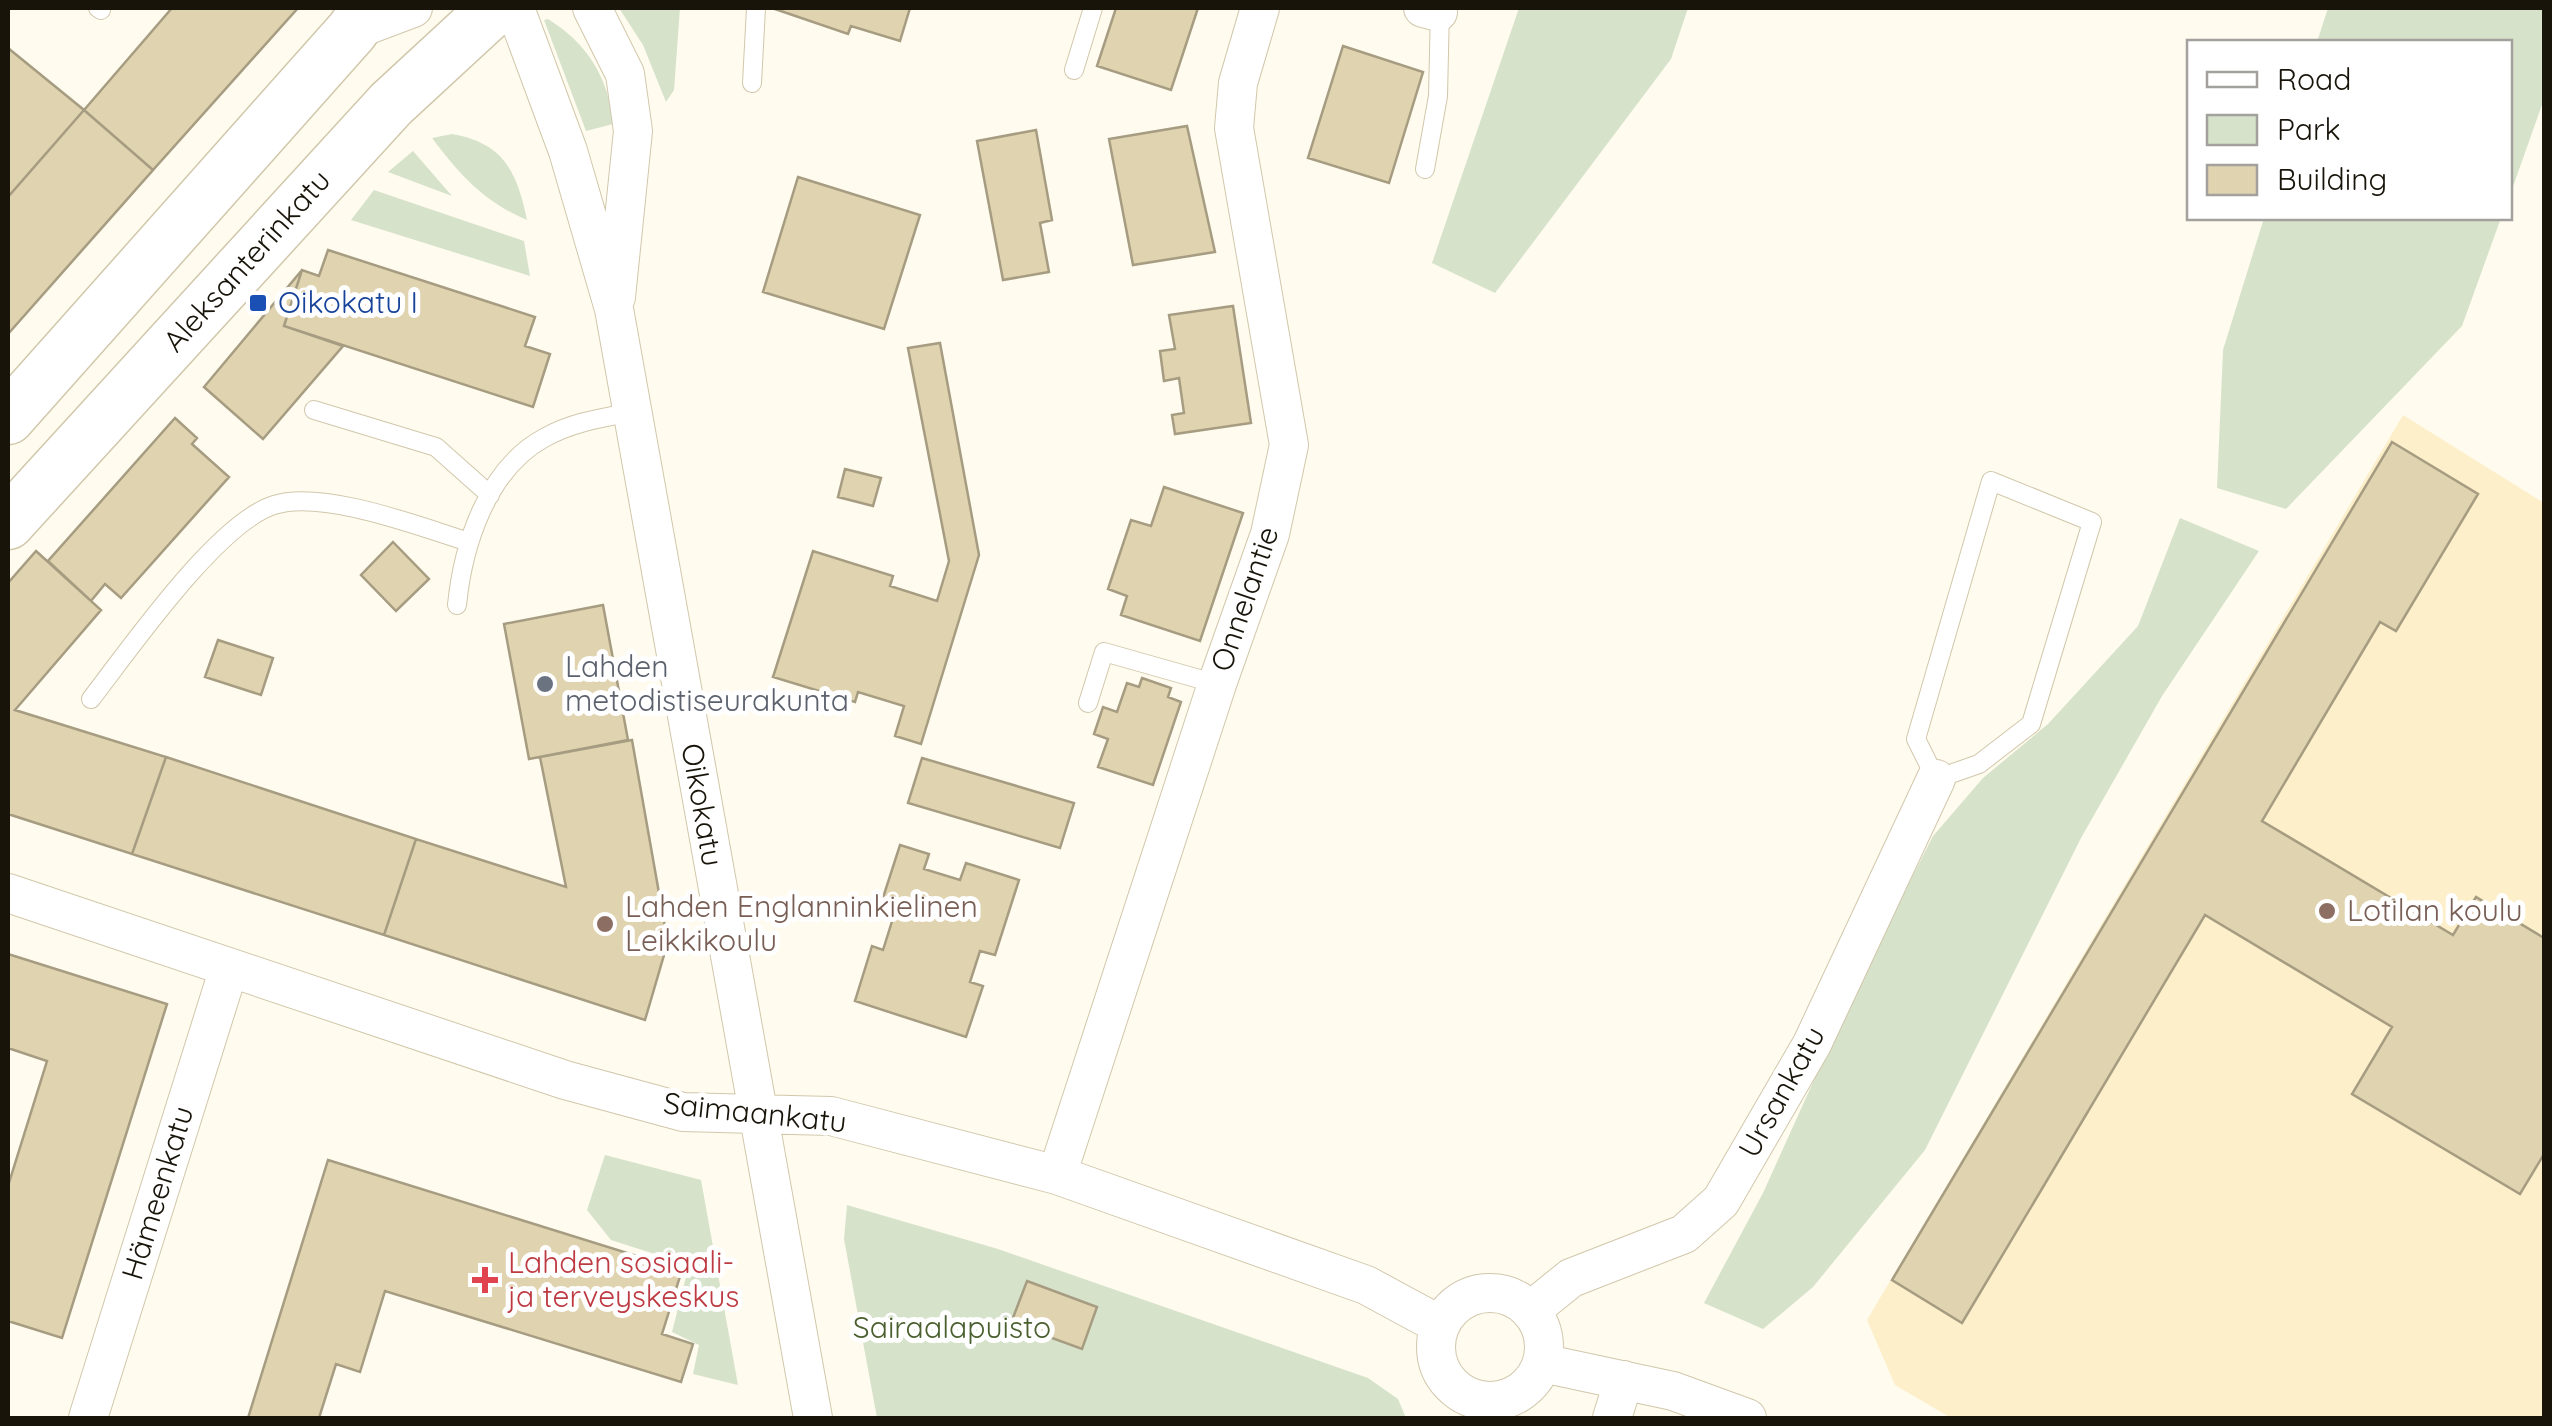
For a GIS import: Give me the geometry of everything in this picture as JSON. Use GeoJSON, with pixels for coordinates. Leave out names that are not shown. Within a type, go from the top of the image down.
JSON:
{"type":"FeatureCollection","features":[{"type":"Feature","properties":{"kind":"main road","name":"Aleksanterinkatu"},"geometry":{"type":"LineString","coordinates":[[8,523],[391,104],[495,8]]}},
{"type":"Feature","properties":{"kind":"main road"},"geometry":{"type":"LineString","coordinates":[[8,418],[360,19]]}},
{"type":"Feature","properties":{"kind":"street"},"geometry":{"type":"LineString","coordinates":[[360,19],[414,8]]}},
{"type":"Feature","properties":{"kind":"street","name":"Oikokatu"},"geometry":{"type":"LineString","coordinates":[[515,8],[568,151],[614,309],[813,1418]]}},
{"type":"Feature","properties":{"kind":"street","name":"Oikokatu"},"geometry":{"type":"LineString","coordinates":[[557,8],[593,13],[626,74],[633,131],[614,309]]}},
{"type":"Feature","properties":{"kind":"street","name":"Onnelantie"},"geometry":{"type":"LineString","coordinates":[[1057,1176],[1216,684],[1270,534],[1290,445],[1234,128],[1238,84],[1260,8]]}},
{"type":"Feature","properties":{"kind":"street","name":"Ursankatu"},"geometry":{"type":"LineString","coordinates":[[1530,1311],[1571,1278],[1684,1234],[1721,1201],[1812,1044],[1936,779]]}},
{"type":"Feature","properties":{"kind":"street","name":"Saimaankatu"},"geometry":{"type":"LineString","coordinates":[[8,894],[565,1080],[683,1112],[830,1116],[1057,1176],[1366,1284],[1440,1325]]}},
{"type":"Feature","properties":{"kind":"street","name":"Hämeenkatu"},"geometry":{"type":"LineString","coordinates":[[88,1418],[228,968]]}},
{"type":"Feature","properties":{"kind":"street"},"geometry":{"type":"LineString","coordinates":[[1481,1294],[1499,1294],[1530,1311],[1540,1326],[1542,1362],[1535,1378],[1509,1398],[1475,1409],[1442,1372],[1436,1341],[1440,1325],[1464,1300],[1481,1294]]}},
{"type":"Feature","properties":{"kind":"street"},"geometry":{"type":"LineString","coordinates":[[1542,1362],[1673,1391],[1747,1418]]}},
{"type":"Feature","properties":{"kind":"street"},"geometry":{"type":"LineString","coordinates":[[1612,1418],[1624,1380]]}},
{"type":"Feature","properties":{"kind":"lane"},"geometry":{"type":"LineString","coordinates":[[752,83],[756,8]]}},
{"type":"Feature","properties":{"kind":"lane"},"geometry":{"type":"LineString","coordinates":[[1074,70],[1093,8]]}},
{"type":"Feature","properties":{"kind":"lane"},"geometry":{"type":"LineString","coordinates":[[1425,169],[1438,96],[1434,9]]}},
{"type":"Feature","properties":{"kind":"lane"},"geometry":{"type":"LineString","coordinates":[[314,410],[436,446],[490,495]]}},
{"type":"Feature","properties":{"kind":"lane"},"geometry":{"type":"LineString","coordinates":[[458,604],[469,542],[490,495],[540,439],[578,423],[633,412]]}},
{"type":"Feature","properties":{"kind":"lane"},"geometry":{"type":"LineString","coordinates":[[1991,482],[2092,522],[2032,724],[1979,764],[1936,779],[1916,739],[1991,482]]}},
{"type":"Feature","properties":{"kind":"lane"},"geometry":{"type":"LineString","coordinates":[[91,699],[146,627],[228,534],[274,504],[364,509],[469,542]]}},
{"type":"Feature","properties":{"kind":"lane"},"geometry":{"type":"LineString","coordinates":[[1088,703],[1104,652],[1216,684]]}},
{"type":"Feature","properties":{"kind":"shaded area","name":"Lotilan koulu"},"geometry":{"type":"Polygon","coordinates":[[[2403,415],[2544,503],[2544,1418],[1951,1418],[1895,1385],[1867,1320],[2403,415]]]}},
{"type":"Feature","properties":{"kind":"green space"},"geometry":{"type":"Polygon","coordinates":[[[619,8],[680,8],[674,90],[666,102],[643,45],[619,8]]]}},
{"type":"Feature","properties":{"kind":"green space"},"geometry":{"type":"Polygon","coordinates":[[[1519,8],[1688,8],[1671,59],[1495,293],[1432,263],[1519,8]]]}},
{"type":"Feature","properties":{"kind":"green space"},"geometry":{"type":"Polygon","coordinates":[[[2328,8],[2544,8],[2544,99],[2512,189],[2512,40],[2318,40],[2328,8]]]}},
{"type":"Feature","properties":{"kind":"green space"},"geometry":{"type":"Polygon","coordinates":[[[544,20],[574,39],[594,63],[607,92],[613,124],[586,131],[544,20]]]}},
{"type":"Feature","properties":{"kind":"green space"},"geometry":{"type":"Polygon","coordinates":[[[452,134],[484,144],[505,162],[513,174],[527,220],[473,186],[432,138],[452,134]]]}},
{"type":"Feature","properties":{"kind":"green space"},"geometry":{"type":"Polygon","coordinates":[[[413,151],[452,196],[388,172],[413,151]]]}},
{"type":"Feature","properties":{"kind":"green space"},"geometry":{"type":"Polygon","coordinates":[[[374,190],[524,241],[530,276],[351,220],[374,190]]]}},
{"type":"Feature","properties":{"kind":"green space"},"geometry":{"type":"Polygon","coordinates":[[[2263,220],[2500,220],[2462,326],[2286,509],[2217,488],[2223,350],[2263,220]]]}},
{"type":"Feature","properties":{"kind":"green space"},"geometry":{"type":"Polygon","coordinates":[[[2180,518],[2259,551],[2162,696],[2081,838],[1925,1150],[1813,1287],[1763,1329],[1704,1303],[1763,1193],[1856,987],[1933,836],[1983,778],[2048,724],[2138,626],[2180,518]]]}},
{"type":"Feature","properties":{"kind":"green space"},"geometry":{"type":"Polygon","coordinates":[[[605,1155],[701,1180],[738,1385],[693,1374],[699,1345],[672,1332],[689,1265],[611,1240],[587,1210],[605,1155]]]}},
{"type":"Feature","properties":{"kind":"green space","name":"Sairaalapuisto"},"geometry":{"type":"Polygon","coordinates":[[[847,1205],[998,1249],[1368,1378],[1398,1399],[1406,1418],[877,1418],[844,1239],[847,1205]]]}},
{"type":"Feature","properties":{"kind":"building"},"geometry":{"type":"Polygon","coordinates":[[[172,8],[298,8],[153,170],[84,110],[172,8]]]}},
{"type":"Feature","properties":{"kind":"building"},"geometry":{"type":"Polygon","coordinates":[[[772,8],[910,8],[900,41],[851,26],[848,34],[772,8]]]}},
{"type":"Feature","properties":{"kind":"building"},"geometry":{"type":"Polygon","coordinates":[[[1116,8],[1198,8],[1171,90],[1097,66],[1116,8]]]}},
{"type":"Feature","properties":{"kind":"building"},"geometry":{"type":"Polygon","coordinates":[[[1343,46],[1423,72],[1389,183],[1308,158],[1343,46]]]}},
{"type":"Feature","properties":{"kind":"building"},"geometry":{"type":"Polygon","coordinates":[[[8,48],[84,110],[8,197],[8,48]]]}},
{"type":"Feature","properties":{"kind":"building"},"geometry":{"type":"Polygon","coordinates":[[[84,110],[153,170],[8,334],[8,197],[84,110]]]}},
{"type":"Feature","properties":{"kind":"building"},"geometry":{"type":"Polygon","coordinates":[[[1187,126],[1215,252],[1133,265],[1109,139],[1187,126]]]}},
{"type":"Feature","properties":{"kind":"building"},"geometry":{"type":"Polygon","coordinates":[[[1036,130],[1052,220],[1040,223],[1049,272],[1003,280],[977,141],[1036,130]]]}},
{"type":"Feature","properties":{"kind":"building"},"geometry":{"type":"Polygon","coordinates":[[[798,177],[920,215],[884,329],[763,292],[798,177]]]}},
{"type":"Feature","properties":{"kind":"building"},"geometry":{"type":"Polygon","coordinates":[[[328,250],[535,317],[525,346],[550,354],[533,407],[284,326],[302,270],[319,276],[328,250]]]}},
{"type":"Feature","properties":{"kind":"building"},"geometry":{"type":"Polygon","coordinates":[[[302,270],[284,326],[343,346],[263,439],[204,387],[302,270]]]}},
{"type":"Feature","properties":{"kind":"building"},"geometry":{"type":"Polygon","coordinates":[[[1233,306],[1251,423],[1175,434],[1172,415],[1184,413],[1179,378],[1164,381],[1160,351],[1175,349],[1169,315],[1233,306]]]}},
{"type":"Feature","properties":{"kind":"building"},"geometry":{"type":"Polygon","coordinates":[[[940,343],[979,555],[921,744],[895,736],[904,706],[858,692],[855,702],[773,677],[813,551],[893,576],[890,586],[937,601],[949,561],[908,348],[940,343]]]}},
{"type":"Feature","properties":{"kind":"building"},"geometry":{"type":"Polygon","coordinates":[[[175,418],[197,438],[192,444],[229,477],[121,598],[105,584],[91,601],[48,561],[175,418]]]}},
{"type":"Feature","properties":{"kind":"building"},"geometry":{"type":"Polygon","coordinates":[[[2392,442],[2478,494],[2396,631],[2380,622],[2262,821],[2453,935],[2476,897],[2544,938],[2544,1154],[2520,1194],[2352,1094],[2392,1027],[2205,915],[1962,1323],[1892,1280],[2392,442]]]}},
{"type":"Feature","properties":{"kind":"building"},"geometry":{"type":"Polygon","coordinates":[[[845,469],[881,478],[873,506],[838,497],[845,469]]]}},
{"type":"Feature","properties":{"kind":"building"},"geometry":{"type":"Polygon","coordinates":[[[1164,487],[1243,513],[1200,641],[1121,615],[1127,596],[1108,589],[1131,520],[1151,526],[1164,487]]]}},
{"type":"Feature","properties":{"kind":"building"},"geometry":{"type":"Polygon","coordinates":[[[393,542],[429,579],[396,611],[361,575],[393,542]]]}},
{"type":"Feature","properties":{"kind":"building"},"geometry":{"type":"Polygon","coordinates":[[[36,551],[101,610],[15,710],[166,757],[132,854],[8,814],[8,583],[36,551]]]}},
{"type":"Feature","properties":{"kind":"building"},"geometry":{"type":"Polygon","coordinates":[[[603,605],[628,740],[529,759],[504,624],[603,605]]]}},
{"type":"Feature","properties":{"kind":"building"},"geometry":{"type":"Polygon","coordinates":[[[218,640],[273,658],[261,695],[205,677],[218,640]]]}},
{"type":"Feature","properties":{"kind":"building"},"geometry":{"type":"Polygon","coordinates":[[[1142,678],[1171,688],[1168,697],[1181,702],[1153,785],[1098,767],[1108,739],[1094,734],[1103,707],[1117,712],[1127,683],[1139,687],[1142,678]]]}},
{"type":"Feature","properties":{"kind":"building"},"geometry":{"type":"Polygon","coordinates":[[[632,740],[665,927],[657,953],[664,955],[645,1020],[384,935],[416,839],[566,887],[540,757],[632,740]]]}},
{"type":"Feature","properties":{"kind":"building"},"geometry":{"type":"Polygon","coordinates":[[[166,757],[416,839],[384,935],[132,854],[166,757]]]}},
{"type":"Feature","properties":{"kind":"building"},"geometry":{"type":"Polygon","coordinates":[[[922,758],[1074,803],[1060,848],[908,803],[922,758]]]}},
{"type":"Feature","properties":{"kind":"building"},"geometry":{"type":"Polygon","coordinates":[[[900,845],[929,854],[924,869],[960,880],[966,863],[1019,880],[995,955],[980,951],[970,982],[983,986],[966,1037],[855,1001],[872,946],[883,950],[894,915],[879,910],[900,845]]]}},
{"type":"Feature","properties":{"kind":"building"},"geometry":{"type":"Polygon","coordinates":[[[8,954],[167,1004],[62,1338],[8,1321],[8,1186],[47,1061],[8,1048],[8,954]]]}},
{"type":"Feature","properties":{"kind":"building","name":"Lahden sosiaali- ja terveyskeskus"},"geometry":{"type":"Polygon","coordinates":[[[328,1160],[682,1270],[662,1334],[693,1344],[681,1382],[385,1291],[360,1372],[336,1364],[319,1418],[248,1418],[328,1160]]]}},
{"type":"Feature","properties":{"kind":"building"},"geometry":{"type":"Polygon","coordinates":[[[1027,1281],[1097,1307],[1082,1349],[1011,1323],[1027,1281]]]}},
{"type":"Feature","properties":{"kind":"place","name":"Oikokatu I"},"geometry":{"type":"Point","coordinates":[258,303]}},
{"type":"Feature","properties":{"kind":"place","name":"Lahden metodistiseurakunta"},"geometry":{"type":"Point","coordinates":[545,684]}},
{"type":"Feature","properties":{"kind":"place","name":"Lotilan koulu"},"geometry":{"type":"Point","coordinates":[2327,911]}},
{"type":"Feature","properties":{"kind":"place","name":"Lahden Englanninkielinen Leikkikoulu"},"geometry":{"type":"Point","coordinates":[605,924]}},
{"type":"Feature","properties":{"kind":"place","name":"Lahden sosiaali- ja terveyskeskus"},"geometry":{"type":"Point","coordinates":[485,1280]}}]}
